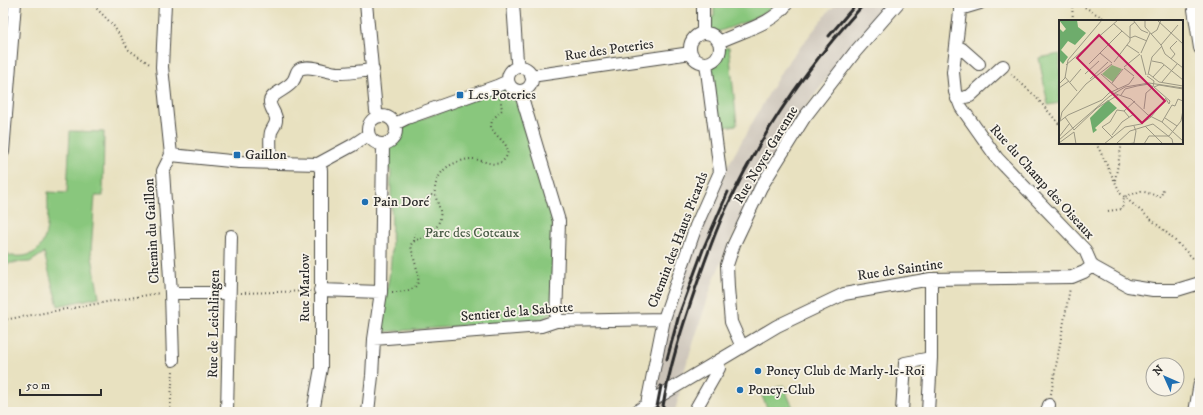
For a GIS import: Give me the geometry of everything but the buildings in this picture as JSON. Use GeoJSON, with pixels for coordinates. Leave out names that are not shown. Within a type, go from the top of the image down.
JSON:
{"type":"FeatureCollection","features":[{"type":"Feature","properties":{"kind":"street"},"geometry":{"type":"LineString","coordinates":[[3,152],[15,3]]}},
{"type":"Feature","properties":{"kind":"street","name":"Chemin du Gaillon"},"geometry":{"type":"LineString","coordinates":[[165,3],[162,67],[171,155],[163,172],[166,292],[173,360]]}},
{"type":"Feature","properties":{"kind":"street"},"geometry":{"type":"LineString","coordinates":[[366,3],[376,111],[378,115]]}},
{"type":"Feature","properties":{"kind":"street"},"geometry":{"type":"LineString","coordinates":[[513,3],[517,61],[519,67]]}},
{"type":"Feature","properties":{"kind":"street"},"geometry":{"type":"LineString","coordinates":[[703,3],[703,33]]}},
{"type":"Feature","properties":{"kind":"street"},"geometry":{"type":"LineString","coordinates":[[719,42],[772,18],[784,9],[787,3]]}},
{"type":"Feature","properties":{"kind":"street","name":"Rue Noyer Garenne"},"geometry":{"type":"LineString","coordinates":[[742,347],[732,322],[728,288],[727,265],[734,244],[761,187],[804,118],[855,52],[898,3]]}},
{"type":"Feature","properties":{"kind":"street"},"geometry":{"type":"LineString","coordinates":[[961,6],[980,3]]}},
{"type":"Feature","properties":{"kind":"street"},"geometry":{"type":"LineString","coordinates":[[1193,3],[1200,48]]}},
{"type":"Feature","properties":{"kind":"street","name":"Rue du Champ des Oiseaux"},"geometry":{"type":"LineString","coordinates":[[961,6],[953,72],[953,85],[957,99],[972,124],[998,158],[1085,250],[1092,266]]}},
{"type":"Feature","properties":{"kind":"street"},"geometry":{"type":"LineString","coordinates":[[703,33],[713,35],[719,42],[720,51],[718,55],[715,59],[706,63],[697,60],[691,53],[690,44],[695,36],[703,33]]}},
{"type":"Feature","properties":{"kind":"street"},"geometry":{"type":"LineString","coordinates":[[956,47],[962,49],[979,64]]}},
{"type":"Feature","properties":{"kind":"street","name":"Rue des Poteries"},"geometry":{"type":"LineString","coordinates":[[531,76],[691,53]]}},
{"type":"Feature","properties":{"kind":"street","name":"Chemin des Hauts Picards"},"geometry":{"type":"LineString","coordinates":[[647,404],[664,319],[696,226],[720,172],[706,63]]}},
{"type":"Feature","properties":{"kind":"street"},"geometry":{"type":"LineString","coordinates":[[957,99],[970,96],[1003,66]]}},
{"type":"Feature","properties":{"kind":"street"},"geometry":{"type":"LineString","coordinates":[[395,124],[407,118],[503,84],[512,87],[515,90],[522,91],[531,84],[531,76],[528,70],[519,67],[512,70],[503,84]]}},
{"type":"Feature","properties":{"kind":"street"},"geometry":{"type":"LineString","coordinates":[[271,163],[271,133],[276,124],[276,119],[270,104],[270,100],[274,95],[287,88],[294,80],[295,73],[298,70],[310,68],[338,73],[373,70]]}},
{"type":"Feature","properties":{"kind":"street"},"geometry":{"type":"LineString","coordinates":[[522,91],[521,94],[559,221],[556,321]]}},
{"type":"Feature","properties":{"kind":"street"},"geometry":{"type":"LineString","coordinates":[[378,115],[390,118],[395,124],[396,128],[394,137],[388,143],[383,144],[374,142],[368,135],[367,130],[370,121],[378,115]]}},
{"type":"Feature","properties":{"kind":"street"},"geometry":{"type":"LineString","coordinates":[[171,155],[240,162],[318,164],[368,135]]}},
{"type":"Feature","properties":{"kind":"street"},"geometry":{"type":"LineString","coordinates":[[368,412],[374,339],[381,292],[383,144]]}},
{"type":"Feature","properties":{"kind":"street","name":"Rue Marlow"},"geometry":{"type":"LineString","coordinates":[[313,412],[321,368],[321,170],[318,164]]}},
{"type":"Feature","properties":{"kind":"street","name":"Rue de Leichlingen"},"geometry":{"type":"LineString","coordinates":[[227,412],[231,236]]}},
{"type":"Feature","properties":{"kind":"street"},"geometry":{"type":"LineString","coordinates":[[1092,266],[1128,286],[1147,289],[1177,290],[1200,283]]}},
{"type":"Feature","properties":{"kind":"street","name":"Rue de Saintine"},"geometry":{"type":"LineString","coordinates":[[636,412],[782,323],[844,294],[932,279],[1072,277],[1084,272],[1092,266]]}},
{"type":"Feature","properties":{"kind":"street"},"geometry":{"type":"LineString","coordinates":[[928,412],[931,358],[932,279]]}},
{"type":"Feature","properties":{"kind":"street"},"geometry":{"type":"LineString","coordinates":[[320,290],[381,292]]}},
{"type":"Feature","properties":{"kind":"street"},"geometry":{"type":"LineString","coordinates":[[166,292],[229,294]]}},
{"type":"Feature","properties":{"kind":"street","name":"Sentier de la Sabotte"},"geometry":{"type":"LineString","coordinates":[[374,339],[540,326],[556,321],[664,319]]}},
{"type":"Feature","properties":{"kind":"street"},"geometry":{"type":"LineString","coordinates":[[902,412],[904,363],[931,358]]}},
{"type":"Feature","properties":{"kind":"street"},"geometry":{"type":"LineString","coordinates":[[694,412],[719,368],[717,363]]}},
{"type":"Feature","properties":{"kind":"street"},"geometry":{"type":"LineString","coordinates":[[1195,412],[1200,383]]}},
{"type":"Feature","properties":{"kind":"path"},"geometry":{"type":"LineString","coordinates":[[91,3],[113,25],[129,50],[155,67],[162,67]]}},
{"type":"Feature","properties":{"kind":"path"},"geometry":{"type":"LineString","coordinates":[[1072,3],[1073,20]]}},
{"type":"Feature","properties":{"kind":"path"},"geometry":{"type":"LineString","coordinates":[[1078,3],[1106,20]]}},
{"type":"Feature","properties":{"kind":"path"},"geometry":{"type":"LineString","coordinates":[[1003,66],[1035,96],[1059,124]]}},
{"type":"Feature","properties":{"kind":"path"},"geometry":{"type":"LineString","coordinates":[[414,241],[428,236],[435,230],[438,224],[440,210],[435,195],[435,188],[437,179],[442,171],[448,166],[462,160],[472,159],[495,164],[502,162],[507,156],[508,150],[506,145],[493,132],[491,127],[492,120],[503,109],[501,98],[503,84]]}},
{"type":"Feature","properties":{"kind":"path"},"geometry":{"type":"LineString","coordinates":[[1096,144],[1121,194],[1167,233],[1198,263],[1200,268]]}},
{"type":"Feature","properties":{"kind":"path"},"geometry":{"type":"LineString","coordinates":[[1114,181],[1122,144]]}},
{"type":"Feature","properties":{"kind":"path"},"geometry":{"type":"LineString","coordinates":[[1124,197],[1141,191],[1161,197],[1163,189]]}},
{"type":"Feature","properties":{"kind":"path"},"geometry":{"type":"LineString","coordinates":[[428,197],[435,195]]}},
{"type":"Feature","properties":{"kind":"path"},"geometry":{"type":"LineString","coordinates":[[1108,211],[1122,210],[1124,197]]}},
{"type":"Feature","properties":{"kind":"path"},"geometry":{"type":"LineString","coordinates":[[381,292],[406,292],[416,286],[418,277],[411,247],[414,241],[415,233]]}},
{"type":"Feature","properties":{"kind":"path"},"geometry":{"type":"LineString","coordinates":[[1048,408],[1072,277]]}},
{"type":"Feature","properties":{"kind":"path"},"geometry":{"type":"LineString","coordinates":[[229,294],[320,290]]}},
{"type":"Feature","properties":{"kind":"path"},"geometry":{"type":"LineString","coordinates":[[3,320],[166,292]]}},
{"type":"Feature","properties":{"kind":"path"},"geometry":{"type":"LineString","coordinates":[[170,412],[173,360]]}},
{"type":"Feature","properties":{"kind":"shaded area"},"geometry":{"type":"Polygon","coordinates":[[[837,3],[894,3],[850,47],[806,107],[744,211],[714,279],[683,375],[668,384],[666,398],[680,390],[675,412],[649,412],[664,319],[713,192],[782,70],[828,12],[837,3]]]}},
{"type":"Feature","properties":{"kind":"green space"},"geometry":{"type":"Polygon","coordinates":[[[714,3],[779,3],[748,21],[714,33],[708,29],[706,17],[714,17],[714,3]]]}},
{"type":"Feature","properties":{"kind":"green space"},"geometry":{"type":"Polygon","coordinates":[[[729,47],[737,125],[718,128],[711,65],[719,56],[722,49],[729,47]]]}},
{"type":"Feature","properties":{"kind":"green space"},"geometry":{"type":"Polygon","coordinates":[[[1059,54],[1059,103],[1048,105],[1039,58],[1059,54]]]}},
{"type":"Feature","properties":{"kind":"green space","name":"Parc des Coteaux"},"geometry":{"type":"Polygon","coordinates":[[[506,86],[510,92],[516,95],[554,223],[553,312],[542,320],[384,332],[381,322],[390,270],[392,242],[391,171],[387,167],[389,149],[397,141],[403,128],[409,124],[506,86]]]}},
{"type":"Feature","properties":{"kind":"green space"},"geometry":{"type":"Polygon","coordinates":[[[70,131],[104,132],[103,196],[95,196],[91,251],[99,297],[58,306],[44,253],[30,262],[10,263],[3,268],[4,250],[9,256],[23,256],[36,251],[41,245],[47,228],[48,192],[67,193],[70,131]]]}},
{"type":"Feature","properties":{"kind":"green space"},"geometry":{"type":"Polygon","coordinates":[[[783,385],[795,412],[769,412],[761,394],[783,385]]]}},
{"type":"Feature","properties":{"kind":"railway"},"geometry":{"type":"LineString","coordinates":[[829,36],[857,3]]}},
{"type":"Feature","properties":{"kind":"railway"},"geometry":{"type":"LineString","coordinates":[[662,412],[677,346],[687,313],[713,238],[738,184],[786,102],[824,51],[865,3]]}},
{"type":"Feature","properties":{"kind":"railway"},"geometry":{"type":"LineString","coordinates":[[667,359],[679,315],[704,247],[728,192]]}},
{"type":"Feature","properties":{"kind":"railway"},"geometry":{"type":"LineString","coordinates":[[656,412],[661,386]]}},
{"type":"Feature","properties":{"kind":"place","name":"Les Poteries"},"geometry":{"type":"Point","coordinates":[460,95]}},
{"type":"Feature","properties":{"kind":"place","name":"Gaillon"},"geometry":{"type":"Point","coordinates":[237,155]}},
{"type":"Feature","properties":{"kind":"place","name":"Pain Doré"},"geometry":{"type":"Point","coordinates":[365,202]}},
{"type":"Feature","properties":{"kind":"place","name":"Poney Club de Marly-le-Roi"},"geometry":{"type":"Point","coordinates":[758,371]}},
{"type":"Feature","properties":{"kind":"place","name":"Poney-Club"},"geometry":{"type":"Point","coordinates":[740,390]}}]}
